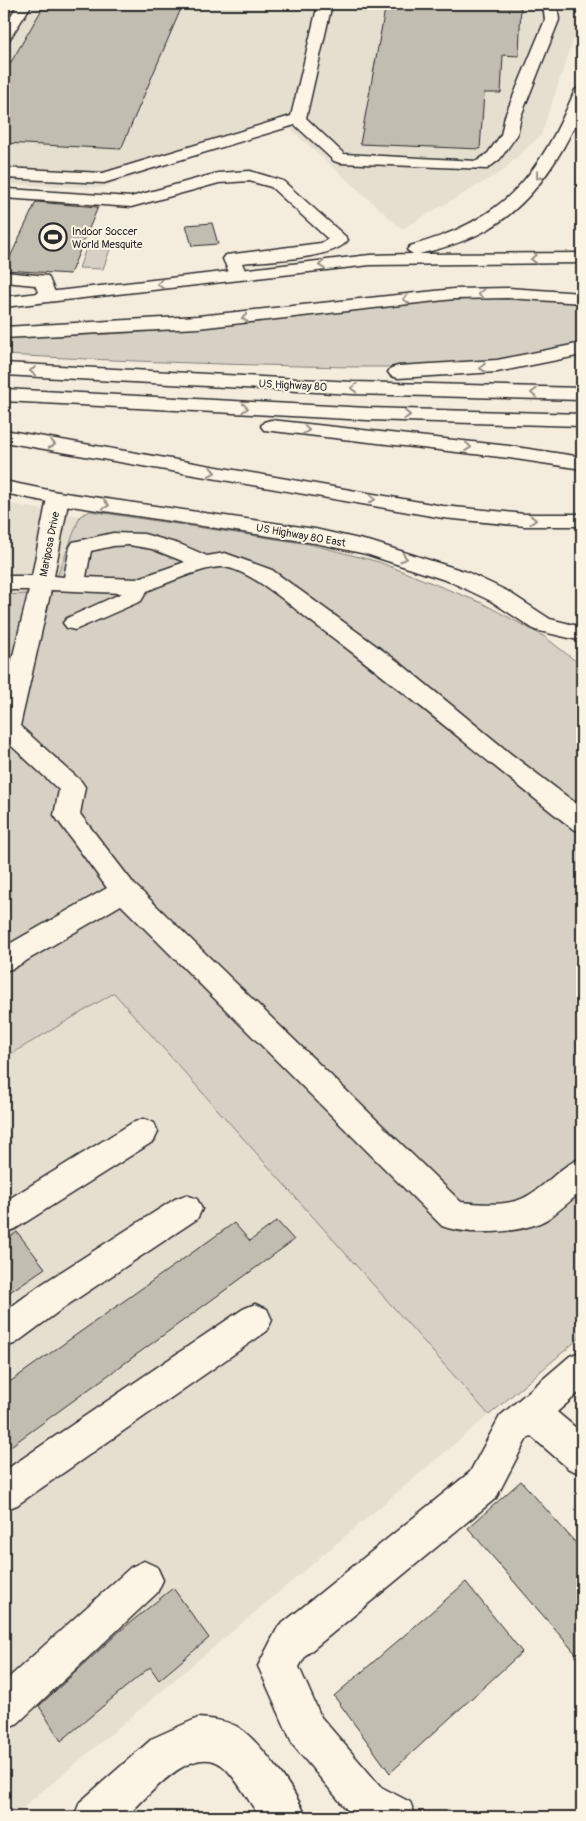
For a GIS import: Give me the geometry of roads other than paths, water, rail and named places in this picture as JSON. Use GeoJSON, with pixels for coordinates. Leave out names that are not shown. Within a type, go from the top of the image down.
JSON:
{"type":"FeatureCollection","features":[{"type":"Feature","properties":{"kind":"main road"},"geometry":{"type":"LineString","coordinates":[[4,37],[25,4]]}},
{"type":"Feature","properties":{"kind":"main road"},"geometry":{"type":"LineString","coordinates":[[298,119],[325,4]]}},
{"type":"Feature","properties":{"kind":"main road"},"geometry":{"type":"LineString","coordinates":[[456,179],[481,166],[494,156],[509,135],[513,116],[552,20],[550,4]]}},
{"type":"Feature","properties":{"kind":"main road"},"geometry":{"type":"LineString","coordinates":[[370,260],[435,246],[486,224],[524,194],[554,153],[571,121],[582,90]]}},
{"type":"Feature","properties":{"kind":"main road"},"geometry":{"type":"LineString","coordinates":[[298,119],[356,174]]}},
{"type":"Feature","properties":{"kind":"main road"},"geometry":{"type":"LineString","coordinates":[[4,302],[48,297],[235,267],[325,248],[339,240],[277,184],[250,176],[218,178],[131,202],[6,198],[11,173],[104,178],[140,169],[298,119]]}},
{"type":"Feature","properties":{"kind":"main road"},"geometry":{"type":"LineString","coordinates":[[4,157],[117,163],[140,169]]}},
{"type":"Feature","properties":{"kind":"main road"},"geometry":{"type":"LineString","coordinates":[[340,158],[481,166]]}},
{"type":"Feature","properties":{"kind":"main road"},"geometry":{"type":"LineString","coordinates":[[235,267],[370,260],[582,258]]}},
{"type":"Feature","properties":{"kind":"main road"},"geometry":{"type":"LineString","coordinates":[[4,277],[42,280],[48,297]]}},
{"type":"Feature","properties":{"kind":"main road"},"geometry":{"type":"LineString","coordinates":[[4,333],[262,316],[454,294],[508,294],[582,298]]}},
{"type":"Feature","properties":{"kind":"main road"},"geometry":{"type":"LineString","coordinates":[[4,326],[109,327]]}},
{"type":"Feature","properties":{"kind":"main road"},"geometry":{"type":"LineString","coordinates":[[63,373],[121,369],[426,372],[497,366],[582,349]]}},
{"type":"Feature","properties":{"kind":"main road","name":"US Highway 80"},"geometry":{"type":"LineString","coordinates":[[4,369],[353,388],[582,394]]}},
{"type":"Feature","properties":{"kind":"main road"},"geometry":{"type":"LineString","coordinates":[[13,396],[509,452],[582,463]]}},
{"type":"Feature","properties":{"kind":"main road","name":"US Highway 80"},"geometry":{"type":"LineString","coordinates":[[13,396],[368,414],[582,420]]}},
{"type":"Feature","properties":{"kind":"main road"},"geometry":{"type":"LineString","coordinates":[[4,436],[443,512],[525,520],[582,520]]}},
{"type":"Feature","properties":{"kind":"main road","name":"US Highway 80 East"},"geometry":{"type":"LineString","coordinates":[[4,487],[58,498],[315,536],[372,549],[459,577],[499,596],[543,625],[582,634]]}},
{"type":"Feature","properties":{"kind":"main road","name":"Mariposa Drive"},"geometry":{"type":"LineString","coordinates":[[4,583],[42,583],[58,498]]}},
{"type":"Feature","properties":{"kind":"main road"},"geometry":{"type":"LineString","coordinates":[[73,585],[81,547],[92,542],[131,538],[171,546],[204,563]]}},
{"type":"Feature","properties":{"kind":"main road"},"geometry":{"type":"LineString","coordinates":[[582,822],[502,760],[392,669],[264,575],[226,560],[204,563],[138,586],[42,583],[7,728],[72,787],[67,815],[124,892],[453,1216],[493,1219],[536,1209],[582,1172]]}},
{"type":"Feature","properties":{"kind":"main road"},"geometry":{"type":"LineString","coordinates":[[74,623],[133,596],[138,586]]}},
{"type":"Feature","properties":{"kind":"main road"},"geometry":{"type":"LineString","coordinates":[[543,625],[582,654]]}},
{"type":"Feature","properties":{"kind":"main road"},"geometry":{"type":"LineString","coordinates":[[4,960],[124,892]]}},
{"type":"Feature","properties":{"kind":"main road"},"geometry":{"type":"LineString","coordinates":[[4,1219],[143,1132]]}},
{"type":"Feature","properties":{"kind":"main road"},"geometry":{"type":"LineString","coordinates":[[4,1332],[54,1295],[186,1209]]}},
{"type":"Feature","properties":{"kind":"main road"},"geometry":{"type":"LineString","coordinates":[[4,1492],[255,1320]]}},
{"type":"Feature","properties":{"kind":"main road"},"geometry":{"type":"LineString","coordinates":[[395,1817],[366,1802],[307,1731],[278,1666],[292,1641],[483,1485],[513,1428],[582,1368]]}},
{"type":"Feature","properties":{"kind":"main road"},"geometry":{"type":"LineString","coordinates":[[531,1413],[582,1456]]}},
{"type":"Feature","properties":{"kind":"main road"},"geometry":{"type":"LineString","coordinates":[[4,1709],[144,1580]]}},
{"type":"Feature","properties":{"kind":"main road"},"geometry":{"type":"LineString","coordinates":[[95,1817],[167,1752],[198,1738],[222,1741],[241,1755],[284,1817]]}},
{"type":"Feature","properties":{"kind":"place","name":"Indoor Soccer World Mesquite"},"geometry":{"type":"Point","coordinates":[53,237]}}]}
